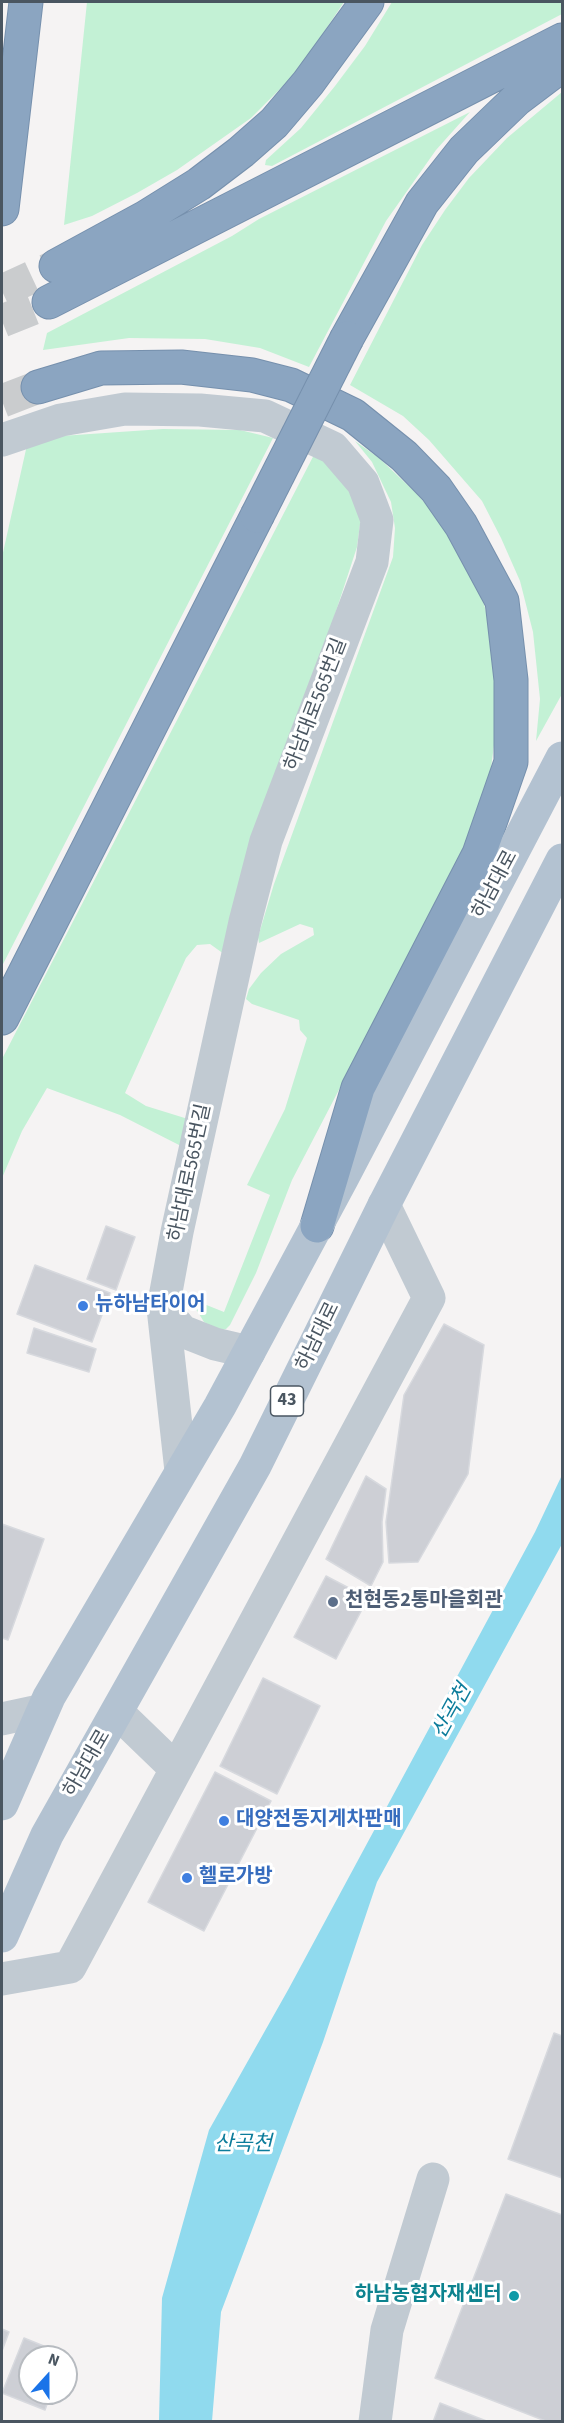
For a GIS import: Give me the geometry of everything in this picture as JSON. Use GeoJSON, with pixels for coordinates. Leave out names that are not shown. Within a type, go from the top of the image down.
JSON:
{"type":"FeatureCollection","features":[{"type":"Feature","properties":{"kind":"highway"},"geometry":{"type":"LineString","coordinates":[[2,209],[26,2]]}},
{"type":"Feature","properties":{"kind":"highway"},"geometry":{"type":"LineString","coordinates":[[56,266],[146,217],[199,183],[241,152],[274,123],[308,83],[367,2]]}},
{"type":"Feature","properties":{"kind":"highway"},"geometry":{"type":"LineString","coordinates":[[50,302],[562,40]]}},
{"type":"Feature","properties":{"kind":"highway"},"geometry":{"type":"LineString","coordinates":[[2,1018],[347,338],[422,203],[464,150],[517,99],[562,65]]}},
{"type":"Feature","properties":{"kind":"highway"},"geometry":{"type":"LineString","coordinates":[[38,387],[101,368],[182,367],[252,375],[291,385],[353,415],[404,456],[436,489],[461,525],[502,601],[511,680],[511,762],[479,854],[358,1088],[317,1226]]}},
{"type":"Feature","properties":{"kind":"main road","name":"하남대로"},"geometry":{"type":"LineString","coordinates":[[2,1804],[44,1710],[249,1352],[562,758]]}},
{"type":"Feature","properties":{"kind":"main road","name":"하남대로"},"geometry":{"type":"LineString","coordinates":[[2,1936],[46,1835],[255,1466],[384,1205],[562,860]]}},
{"type":"Feature","properties":{"kind":"street","name":"하남대로565번길"},"geometry":{"type":"LineString","coordinates":[[2,440],[61,420],[125,409],[200,410],[265,416],[333,448],[363,483],[377,520],[372,562],[266,841],[245,922],[163,1308],[181,1471]]}},
{"type":"Feature","properties":{"kind":"street"},"geometry":{"type":"LineString","coordinates":[[2,1979],[69,1967],[429,1298],[384,1205]]}},
{"type":"Feature","properties":{"kind":"street"},"geometry":{"type":"LineString","coordinates":[[163,1308],[182,1331],[215,1344],[249,1352]]}},
{"type":"Feature","properties":{"kind":"street"},"geometry":{"type":"LineString","coordinates":[[2,1719],[44,1710]]}},
{"type":"Feature","properties":{"kind":"street"},"geometry":{"type":"LineString","coordinates":[[117,1712],[176,1768]]}},
{"type":"Feature","properties":{"kind":"street"},"geometry":{"type":"LineString","coordinates":[[375,2421],[387,2330],[432,2179]]}},
{"type":"Feature","properties":{"kind":"green space"},"geometry":{"type":"Polygon","coordinates":[[[87,2],[344,2],[289,80],[251,118],[177,170],[137,193],[92,216],[64,225],[87,2]]]}},
{"type":"Feature","properties":{"kind":"green space"},"geometry":{"type":"Polygon","coordinates":[[[392,2],[562,2],[562,14],[272,166],[265,165],[266,160],[301,128],[335,86],[365,46],[392,2]]]}},
{"type":"Feature","properties":{"kind":"green space"},"geometry":{"type":"Polygon","coordinates":[[[562,92],[562,694],[536,741],[540,699],[533,632],[520,581],[482,501],[429,440],[403,416],[350,385],[422,245],[445,210],[469,178],[507,138],[562,92]]]}},
{"type":"Feature","properties":{"kind":"green space"},"geometry":{"type":"Polygon","coordinates":[[[470,112],[436,150],[386,221],[309,367],[260,348],[205,339],[129,338],[43,350],[47,333],[232,236],[259,219],[470,112]]]}},
{"type":"Feature","properties":{"kind":"green space"},"geometry":{"type":"Polygon","coordinates":[[[163,429],[240,430],[273,438],[2,966],[2,557],[27,445],[61,436],[163,429]]]}},
{"type":"Feature","properties":{"kind":"green space"},"geometry":{"type":"Polygon","coordinates":[[[355,441],[379,458],[416,493],[446,527],[469,567],[484,604],[494,643],[497,722],[491,768],[480,807],[458,861],[292,1180],[256,1273],[230,1325],[226,1329],[219,1330],[204,1322],[196,1309],[199,1302],[224,1312],[270,1195],[247,1185],[285,1109],[307,1038],[300,1030],[299,1020],[252,1004],[246,999],[249,989],[261,973],[281,954],[314,935],[313,928],[300,924],[259,943],[258,937],[274,884],[393,557],[395,528],[391,502],[372,462],[355,441]]]}},
{"type":"Feature","properties":{"kind":"green space"},"geometry":{"type":"Polygon","coordinates":[[[317,449],[339,468],[361,517],[357,547],[224,954],[210,944],[197,945],[186,958],[125,1093],[146,1106],[188,1119],[181,1146],[120,1115],[47,1088],[22,1131],[2,1178],[2,1059],[317,449]]]}},
{"type":"Feature","properties":{"kind":"water","name":"산곡천"},"geometry":{"type":"Polygon","coordinates":[[[562,1475],[562,1544],[377,1882],[323,2042],[221,2312],[212,2421],[159,2421],[162,2298],[209,2130],[288,1990],[535,1532],[562,1475]]]}},
{"type":"Feature","properties":{"kind":"building"},"geometry":{"type":"Polygon","coordinates":[[[106,1226],[135,1237],[116,1290],[87,1279],[106,1226]]]}},
{"type":"Feature","properties":{"kind":"building"},"geometry":{"type":"Polygon","coordinates":[[[35,1265],[110,1293],[92,1342],[17,1314],[35,1265]]]}},
{"type":"Feature","properties":{"kind":"building"},"geometry":{"type":"Polygon","coordinates":[[[444,1324],[484,1345],[468,1474],[418,1562],[389,1563],[386,1522],[404,1395],[444,1324]]]}},
{"type":"Feature","properties":{"kind":"building"},"geometry":{"type":"Polygon","coordinates":[[[34,1328],[96,1349],[89,1372],[27,1353],[34,1328]]]}},
{"type":"Feature","properties":{"kind":"building"},"geometry":{"type":"Polygon","coordinates":[[[366,1476],[386,1489],[382,1522],[383,1562],[371,1586],[326,1559],[366,1476]]]}},
{"type":"Feature","properties":{"kind":"building"},"geometry":{"type":"Polygon","coordinates":[[[2,1524],[44,1539],[8,1640],[2,1638],[2,1524]]]}},
{"type":"Feature","properties":{"kind":"building"},"geometry":{"type":"Polygon","coordinates":[[[326,1576],[368,1598],[336,1659],[294,1637],[326,1576]]]}},
{"type":"Feature","properties":{"kind":"building"},"geometry":{"type":"Polygon","coordinates":[[[263,1678],[320,1706],[277,1794],[220,1766],[263,1678]]]}},
{"type":"Feature","properties":{"kind":"building"},"geometry":{"type":"Polygon","coordinates":[[[215,1772],[271,1801],[204,1931],[148,1902],[215,1772]]]}},
{"type":"Feature","properties":{"kind":"building"},"geometry":{"type":"Polygon","coordinates":[[[554,2033],[562,2036],[562,2178],[508,2159],[554,2033]]]}},
{"type":"Feature","properties":{"kind":"building","name":"하남농협자재센터"},"geometry":{"type":"Polygon","coordinates":[[[506,2194],[562,2215],[562,2422],[548,2422],[435,2378],[506,2194]]]}},
{"type":"Feature","properties":{"kind":"building"},"geometry":{"type":"Polygon","coordinates":[[[2,2329],[9,2332],[2,2351],[2,2329]]]}},
{"type":"Feature","properties":{"kind":"building"},"geometry":{"type":"Polygon","coordinates":[[[24,2338],[41,2345],[21,2345],[24,2338]]]}},
{"type":"Feature","properties":{"kind":"building"},"geometry":{"type":"Polygon","coordinates":[[[18,2353],[18,2399],[2,2393],[18,2353]]]}},
{"type":"Feature","properties":{"kind":"building"},"geometry":{"type":"Polygon","coordinates":[[[440,2403],[489,2422],[433,2422],[440,2403]]]}},
{"type":"Feature","properties":{"kind":"building"},"geometry":{"type":"Polygon","coordinates":[[[32,2405],[47,2405],[45,2410],[32,2405]]]}},
{"type":"Feature","properties":{"kind":"tunnel"},"geometry":{"type":"LineString","coordinates":[[2,291],[56,266]]}},
{"type":"Feature","properties":{"kind":"tunnel"},"geometry":{"type":"LineString","coordinates":[[2,321],[49,302]]}},
{"type":"Feature","properties":{"kind":"tunnel"},"geometry":{"type":"LineString","coordinates":[[2,401],[38,387]]}},
{"type":"Feature","properties":{"kind":"place","name":"뉴하남타이어"},"geometry":{"type":"Point","coordinates":[83,1306]}},
{"type":"Feature","properties":{"kind":"place","name":"천현동2통마을회관"},"geometry":{"type":"Point","coordinates":[333,1602]}},
{"type":"Feature","properties":{"kind":"place","name":"대양전동지게차판매"},"geometry":{"type":"Point","coordinates":[224,1821]}},
{"type":"Feature","properties":{"kind":"place","name":"헬로가방"},"geometry":{"type":"Point","coordinates":[187,1878]}},
{"type":"Feature","properties":{"kind":"place","name":"하남농협자재센터"},"geometry":{"type":"Point","coordinates":[514,2296]}}]}
